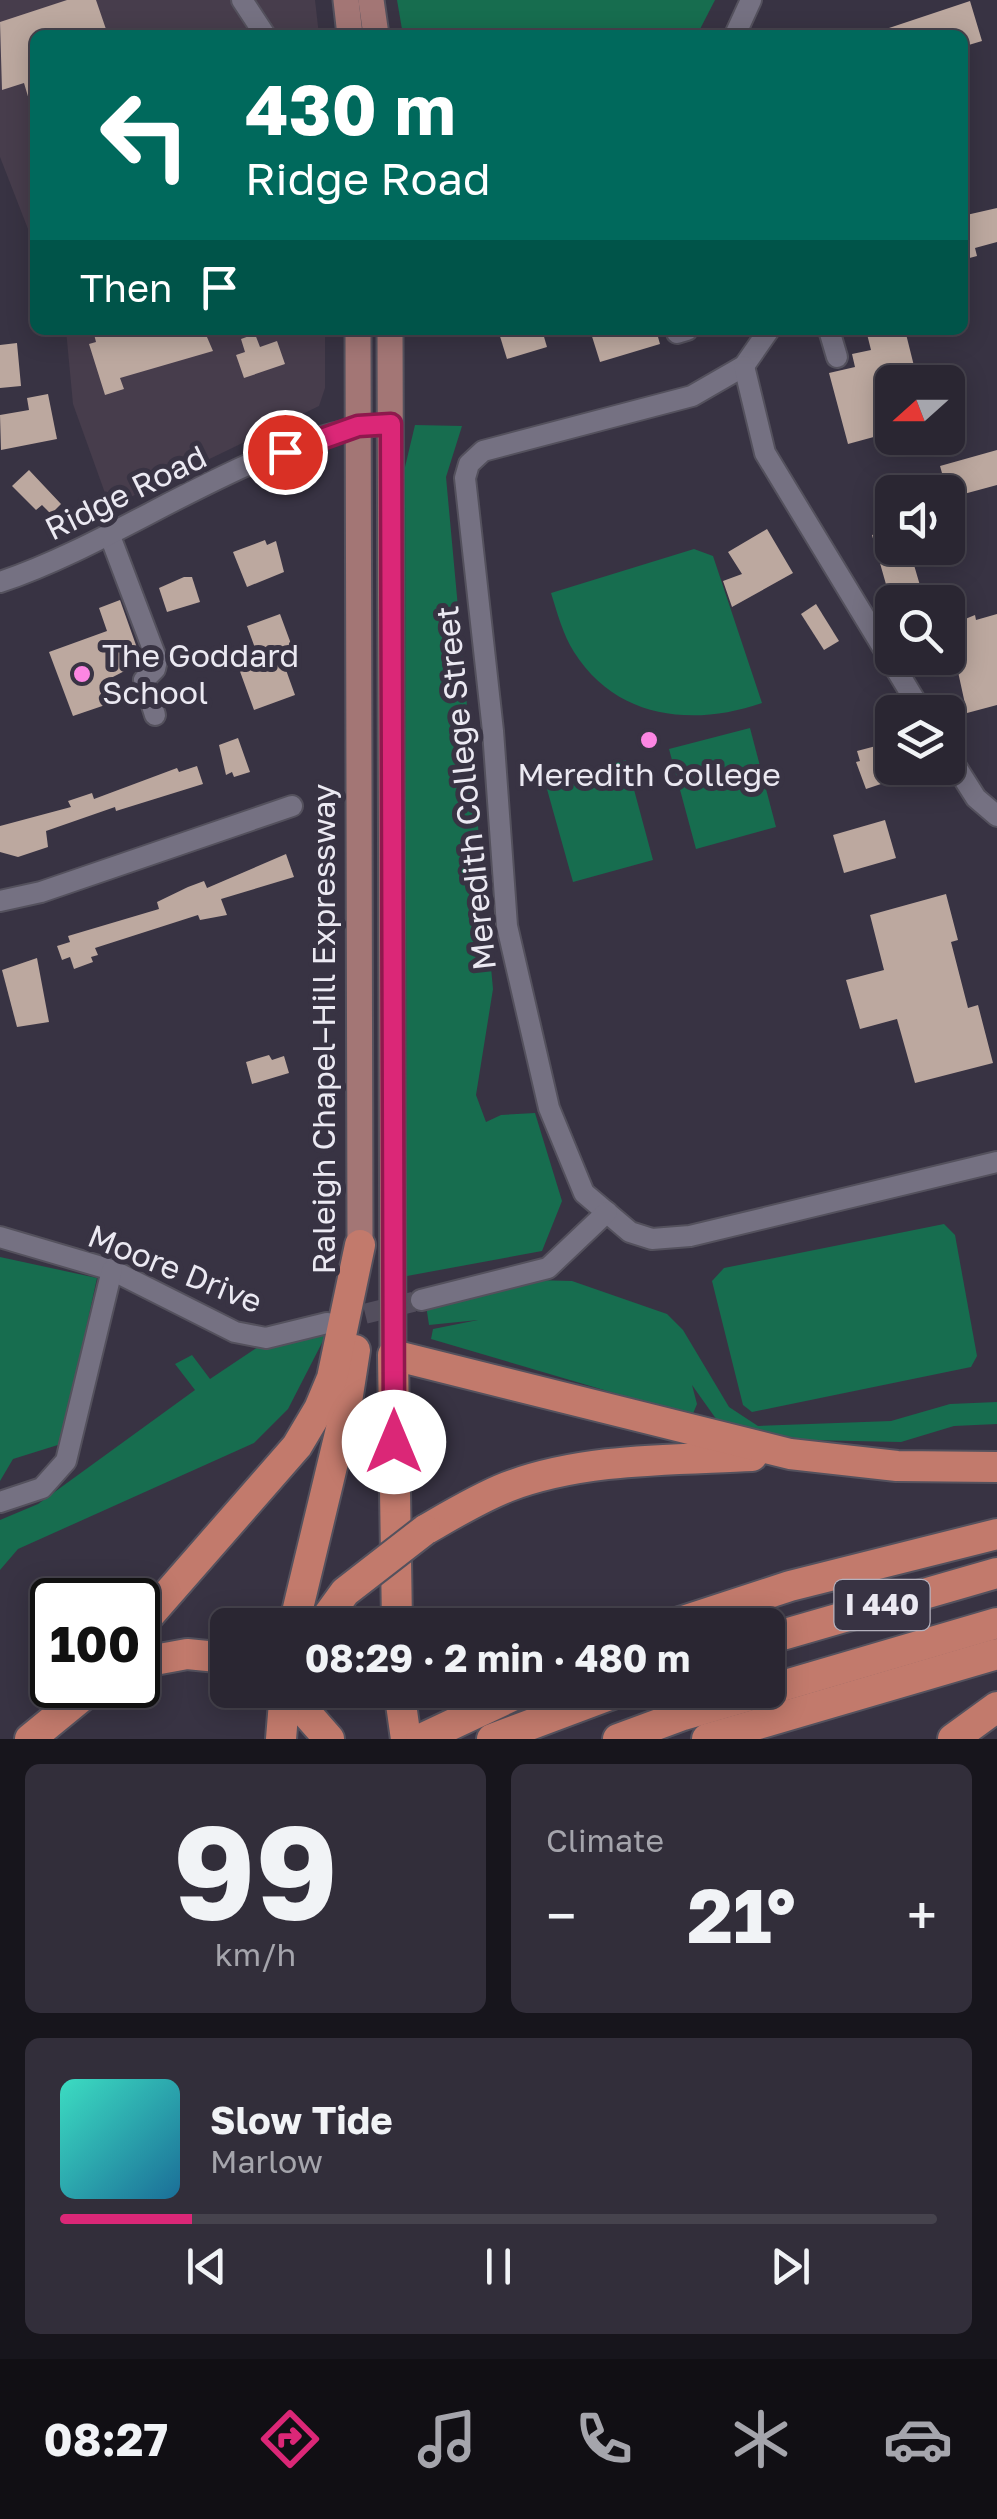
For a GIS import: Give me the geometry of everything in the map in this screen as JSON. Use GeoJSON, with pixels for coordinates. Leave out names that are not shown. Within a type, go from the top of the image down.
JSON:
{"type":"FeatureCollection","features":[{"type":"Feature","properties":{"kind":"highway"},"geometry":{"type":"LineString","coordinates":[[160,1603],[297,1446],[319,1409],[332,1378],[360,1245]]}},
{"type":"Feature","properties":{"kind":"highway","name":"Raleigh Chapel–Hill Expressway"},"geometry":{"type":"LineString","coordinates":[[298,1608],[354,1364],[360,1245]]}},
{"type":"Feature","properties":{"kind":"highway"},"geometry":{"type":"LineString","coordinates":[[397,1608],[393,1354],[790,1454],[897,1466],[997,1468]]}},
{"type":"Feature","properties":{"kind":"highway"},"geometry":{"type":"LineString","coordinates":[[333,1608],[345,1592],[425,1530],[506,1487],[554,1474],[636,1462],[790,1454]]}},
{"type":"Feature","properties":{"kind":"highway"},"geometry":{"type":"LineString","coordinates":[[723,1608],[790,1586],[997,1534]]}},
{"type":"Feature","properties":{"kind":"highway","name":"I 440"},"geometry":{"type":"LineString","coordinates":[[785,1634],[997,1573]]}},
{"type":"Feature","properties":{"kind":"highway","name":"I 440"},"geometry":{"type":"LineString","coordinates":[[618,1739],[997,1623]]}},
{"type":"Feature","properties":{"kind":"highway"},"geometry":{"type":"LineString","coordinates":[[160,1658],[187,1654],[210,1656]]}},
{"type":"Feature","properties":{"kind":"highway"},"geometry":{"type":"LineString","coordinates":[[707,1739],[997,1654]]}},
{"type":"Feature","properties":{"kind":"highway"},"geometry":{"type":"LineString","coordinates":[[953,1739],[997,1707]]}},
{"type":"Feature","properties":{"kind":"highway"},"geometry":{"type":"LineString","coordinates":[[30,1739],[62,1708]]}},
{"type":"Feature","properties":{"kind":"highway"},"geometry":{"type":"LineString","coordinates":[[55,1716],[66,1708]]}},
{"type":"Feature","properties":{"kind":"highway"},"geometry":{"type":"LineString","coordinates":[[281,1739],[284,1708]]}},
{"type":"Feature","properties":{"kind":"highway"},"geometry":{"type":"LineString","coordinates":[[302,1708],[329,1739]]}},
{"type":"Feature","properties":{"kind":"highway"},"geometry":{"type":"LineString","coordinates":[[402,1708],[406,1739]]}},
{"type":"Feature","properties":{"kind":"highway"},"geometry":{"type":"LineString","coordinates":[[421,1739],[487,1708]]}},
{"type":"Feature","properties":{"kind":"highway"},"geometry":{"type":"LineString","coordinates":[[492,1739],[575,1708]]}},
{"type":"Feature","properties":{"kind":"main road"},"geometry":{"type":"LineString","coordinates":[[346,0],[349,30]]}},
{"type":"Feature","properties":{"kind":"main road"},"geometry":{"type":"LineString","coordinates":[[371,0],[375,30]]}},
{"type":"Feature","properties":{"kind":"main road","name":"Raleigh Chapel–Hill Expressway"},"geometry":{"type":"LineString","coordinates":[[358,335],[360,1245]]}},
{"type":"Feature","properties":{"kind":"main road"},"geometry":{"type":"LineString","coordinates":[[390,335],[393,1354]]}},
{"type":"Feature","properties":{"kind":"street"},"geometry":{"type":"LineString","coordinates":[[242,0],[262,30]]}},
{"type":"Feature","properties":{"kind":"street"},"geometry":{"type":"LineString","coordinates":[[737,30],[752,0]]}},
{"type":"Feature","properties":{"kind":"street","name":"Meredith College Street"},"geometry":{"type":"LineString","coordinates":[[765,335],[744,366],[692,396],[483,451],[470,464],[465,478],[493,731],[507,926],[516,981],[567,1159],[584,1192],[630,1232],[652,1239],[690,1236],[997,1162]]}},
{"type":"Feature","properties":{"kind":"street"},"geometry":{"type":"LineString","coordinates":[[830,335],[837,357]]}},
{"type":"Feature","properties":{"kind":"street"},"geometry":{"type":"LineString","coordinates":[[744,366],[765,453],[912,695]]}},
{"type":"Feature","properties":{"kind":"street","name":"Ridge Road"},"geometry":{"type":"LineString","coordinates":[[0,582],[50,565],[243,469],[358,426],[391,424]]}},
{"type":"Feature","properties":{"kind":"street"},"geometry":{"type":"LineString","coordinates":[[110,536],[157,660],[155,669],[144,680],[155,715]]}},
{"type":"Feature","properties":{"kind":"street"},"geometry":{"type":"LineString","coordinates":[[965,781],[976,798],[997,816]]}},
{"type":"Feature","properties":{"kind":"street"},"geometry":{"type":"LineString","coordinates":[[0,901],[41,892],[292,806]]}},
{"type":"Feature","properties":{"kind":"street"},"geometry":{"type":"LineString","coordinates":[[422,1300],[548,1268],[606,1212]]}},
{"type":"Feature","properties":{"kind":"street","name":"Moore Drive"},"geometry":{"type":"LineString","coordinates":[[0,1238],[112,1270],[235,1332],[266,1338],[327,1323]]}},
{"type":"Feature","properties":{"kind":"street"},"geometry":{"type":"LineString","coordinates":[[0,1502],[42,1488],[66,1461],[112,1270]]}},
{"type":"Feature","properties":{"kind":"shaded area"},"geometry":{"type":"Polygon","coordinates":[[[0,0],[315,0],[318,30],[30,30],[30,234],[0,157],[0,0]]]}},
{"type":"Feature","properties":{"kind":"shaded area"},"geometry":{"type":"Polygon","coordinates":[[[66,335],[325,335],[325,388],[319,406],[110,507],[73,404],[66,335]]]}},
{"type":"Feature","properties":{"kind":"green space"},"geometry":{"type":"Polygon","coordinates":[[[397,0],[715,0],[700,30],[402,30],[397,0]]]}},
{"type":"Feature","properties":{"kind":"green space"},"geometry":{"type":"Polygon","coordinates":[[[415,425],[462,426],[446,477],[493,989],[476,1095],[486,1122],[501,1115],[535,1113],[562,1201],[542,1251],[407,1276],[405,467],[415,425]]]}},
{"type":"Feature","properties":{"kind":"green space"},"geometry":{"type":"Polygon","coordinates":[[[694,549],[713,556],[762,703],[709,715],[658,712],[634,704],[611,692],[591,674],[567,638],[551,593],[694,549]]]}},
{"type":"Feature","properties":{"kind":"green space"},"geometry":{"type":"Polygon","coordinates":[[[750,728],[776,827],[696,849],[669,749],[750,728]]]}},
{"type":"Feature","properties":{"kind":"green space"},"geometry":{"type":"Polygon","coordinates":[[[626,760],[653,860],[573,882],[545,782],[626,760]]]}},
{"type":"Feature","properties":{"kind":"green space"},"geometry":{"type":"Polygon","coordinates":[[[944,1224],[955,1235],[977,1356],[971,1367],[752,1412],[743,1405],[712,1281],[724,1268],[944,1224]]]}},
{"type":"Feature","properties":{"kind":"green space"},"geometry":{"type":"Polygon","coordinates":[[[0,1257],[97,1278],[61,1444],[13,1459],[0,1481],[0,1257]]]}},
{"type":"Feature","properties":{"kind":"green space"},"geometry":{"type":"Polygon","coordinates":[[[534,1280],[572,1281],[667,1314],[683,1330],[729,1407],[758,1426],[891,1421],[950,1404],[997,1402],[997,1424],[954,1426],[901,1442],[806,1440],[719,1423],[692,1385],[697,1404],[692,1416],[431,1339],[433,1329],[478,1320],[429,1325],[426,1305],[534,1280]]]}},
{"type":"Feature","properties":{"kind":"green space"},"geometry":{"type":"Polygon","coordinates":[[[326,1335],[288,1409],[254,1443],[18,1549],[0,1570],[0,1520],[38,1504],[195,1390],[175,1364],[192,1355],[210,1379],[261,1345],[326,1335]]]}},
{"type":"Feature","properties":{"kind":"building"},"geometry":{"type":"Polygon","coordinates":[[[67,0],[96,0],[106,30],[30,30],[30,103],[24,83],[2,90],[0,22],[67,0]]]}},
{"type":"Feature","properties":{"kind":"building"},"geometry":{"type":"Polygon","coordinates":[[[970,1],[982,41],[968,45],[968,30],[883,30],[970,1]]]}},
{"type":"Feature","properties":{"kind":"building"},"geometry":{"type":"Polygon","coordinates":[[[997,208],[997,242],[975,248],[977,256],[968,258],[968,215],[997,208]]]}},
{"type":"Feature","properties":{"kind":"building"},"geometry":{"type":"Polygon","coordinates":[[[94,335],[206,335],[213,351],[120,378],[124,389],[105,395],[89,344],[96,342],[94,335]]]}},
{"type":"Feature","properties":{"kind":"building"},"geometry":{"type":"Polygon","coordinates":[[[255,335],[260,347],[277,341],[285,364],[244,378],[236,355],[245,352],[241,339],[255,335]]]}},
{"type":"Feature","properties":{"kind":"building"},"geometry":{"type":"Polygon","coordinates":[[[500,335],[543,335],[547,347],[507,359],[500,335]]]}},
{"type":"Feature","properties":{"kind":"building"},"geometry":{"type":"Polygon","coordinates":[[[592,335],[657,335],[660,344],[600,362],[592,335]]]}},
{"type":"Feature","properties":{"kind":"building"},"geometry":{"type":"Polygon","coordinates":[[[867,335],[906,335],[914,365],[875,365],[875,437],[848,444],[829,373],[855,367],[852,354],[871,350],[867,335]]]}},
{"type":"Feature","properties":{"kind":"building"},"geometry":{"type":"Polygon","coordinates":[[[17,343],[21,386],[0,388],[0,345],[17,343]]]}},
{"type":"Feature","properties":{"kind":"building"},"geometry":{"type":"Polygon","coordinates":[[[48,394],[57,439],[1,450],[0,415],[29,410],[27,398],[48,394]]]}},
{"type":"Feature","properties":{"kind":"building"},"geometry":{"type":"Polygon","coordinates":[[[997,450],[997,485],[965,494],[965,475],[943,475],[940,466],[997,450]]]}},
{"type":"Feature","properties":{"kind":"building"},"geometry":{"type":"Polygon","coordinates":[[[29,470],[61,504],[51,514],[42,505],[36,510],[12,486],[29,470]]]}},
{"type":"Feature","properties":{"kind":"building"},"geometry":{"type":"Polygon","coordinates":[[[767,529],[793,573],[732,607],[723,581],[742,574],[728,552],[767,529]]]}},
{"type":"Feature","properties":{"kind":"building"},"geometry":{"type":"Polygon","coordinates":[[[265,540],[267,545],[276,541],[284,572],[247,587],[233,552],[265,540]]]}},
{"type":"Feature","properties":{"kind":"building"},"geometry":{"type":"Polygon","coordinates":[[[881,565],[914,565],[920,585],[886,585],[881,565]]]}},
{"type":"Feature","properties":{"kind":"building"},"geometry":{"type":"Polygon","coordinates":[[[192,577],[200,602],[167,612],[159,588],[192,577]]]}},
{"type":"Feature","properties":{"kind":"building"},"geometry":{"type":"Polygon","coordinates":[[[120,600],[142,662],[109,679],[117,701],[73,716],[49,652],[107,631],[99,608],[120,600]]]}},
{"type":"Feature","properties":{"kind":"building"},"geometry":{"type":"Polygon","coordinates":[[[816,604],[839,641],[824,650],[801,614],[816,604]]]}},
{"type":"Feature","properties":{"kind":"building"},"geometry":{"type":"Polygon","coordinates":[[[280,614],[294,652],[281,656],[295,695],[254,710],[238,666],[259,659],[247,626],[280,614]]]}},
{"type":"Feature","properties":{"kind":"building"},"geometry":{"type":"Polygon","coordinates":[[[997,614],[997,705],[967,713],[959,675],[965,675],[965,619],[975,615],[976,620],[997,614]]]}},
{"type":"Feature","properties":{"kind":"building"},"geometry":{"type":"Polygon","coordinates":[[[238,738],[250,772],[234,777],[232,772],[226,775],[219,745],[238,738]]]}},
{"type":"Feature","properties":{"kind":"building"},"geometry":{"type":"Polygon","coordinates":[[[875,746],[878,785],[866,789],[856,762],[860,761],[857,751],[875,746]]]}},
{"type":"Feature","properties":{"kind":"building"},"geometry":{"type":"Polygon","coordinates":[[[197,766],[203,784],[116,811],[115,807],[46,831],[48,847],[18,857],[0,852],[0,826],[71,807],[68,801],[92,793],[94,799],[177,768],[179,772],[197,766]]]}},
{"type":"Feature","properties":{"kind":"building"},"geometry":{"type":"Polygon","coordinates":[[[885,820],[896,858],[844,873],[833,835],[885,820]]]}},
{"type":"Feature","properties":{"kind":"building"},"geometry":{"type":"Polygon","coordinates":[[[286,854],[294,877],[221,899],[227,915],[200,920],[198,915],[95,948],[98,955],[91,957],[93,962],[74,969],[70,957],[62,960],[57,946],[70,942],[68,936],[159,909],[157,902],[188,887],[204,881],[207,888],[286,854]]]}},
{"type":"Feature","properties":{"kind":"building"},"geometry":{"type":"Polygon","coordinates":[[[946,894],[958,940],[951,942],[968,1008],[978,1005],[993,1063],[915,1083],[897,1019],[860,1029],[846,980],[884,970],[870,915],[946,894]]]}},
{"type":"Feature","properties":{"kind":"building"},"geometry":{"type":"Polygon","coordinates":[[[37,958],[49,1022],[17,1027],[2,970],[37,958]]]}},
{"type":"Feature","properties":{"kind":"building"},"geometry":{"type":"Polygon","coordinates":[[[269,1055],[272,1060],[284,1056],[289,1073],[252,1084],[246,1062],[269,1055]]]}},
{"type":"Feature","properties":{"kind":"tunnel"},"geometry":{"type":"LineString","coordinates":[[336,1321],[421,1300]]}},
{"type":"Feature","properties":{"kind":"place","name":"The Goddard School"},"geometry":{"type":"Point","coordinates":[82,674]}},
{"type":"Feature","properties":{"kind":"place","name":"Meredith College"},"geometry":{"type":"Point","coordinates":[649,740]}},
{"type":"Feature","properties":{"kind":"route"},"geometry":{"type":"LineString","coordinates":[[285,452],[358,426],[391,424],[394,1442]]}}]}
